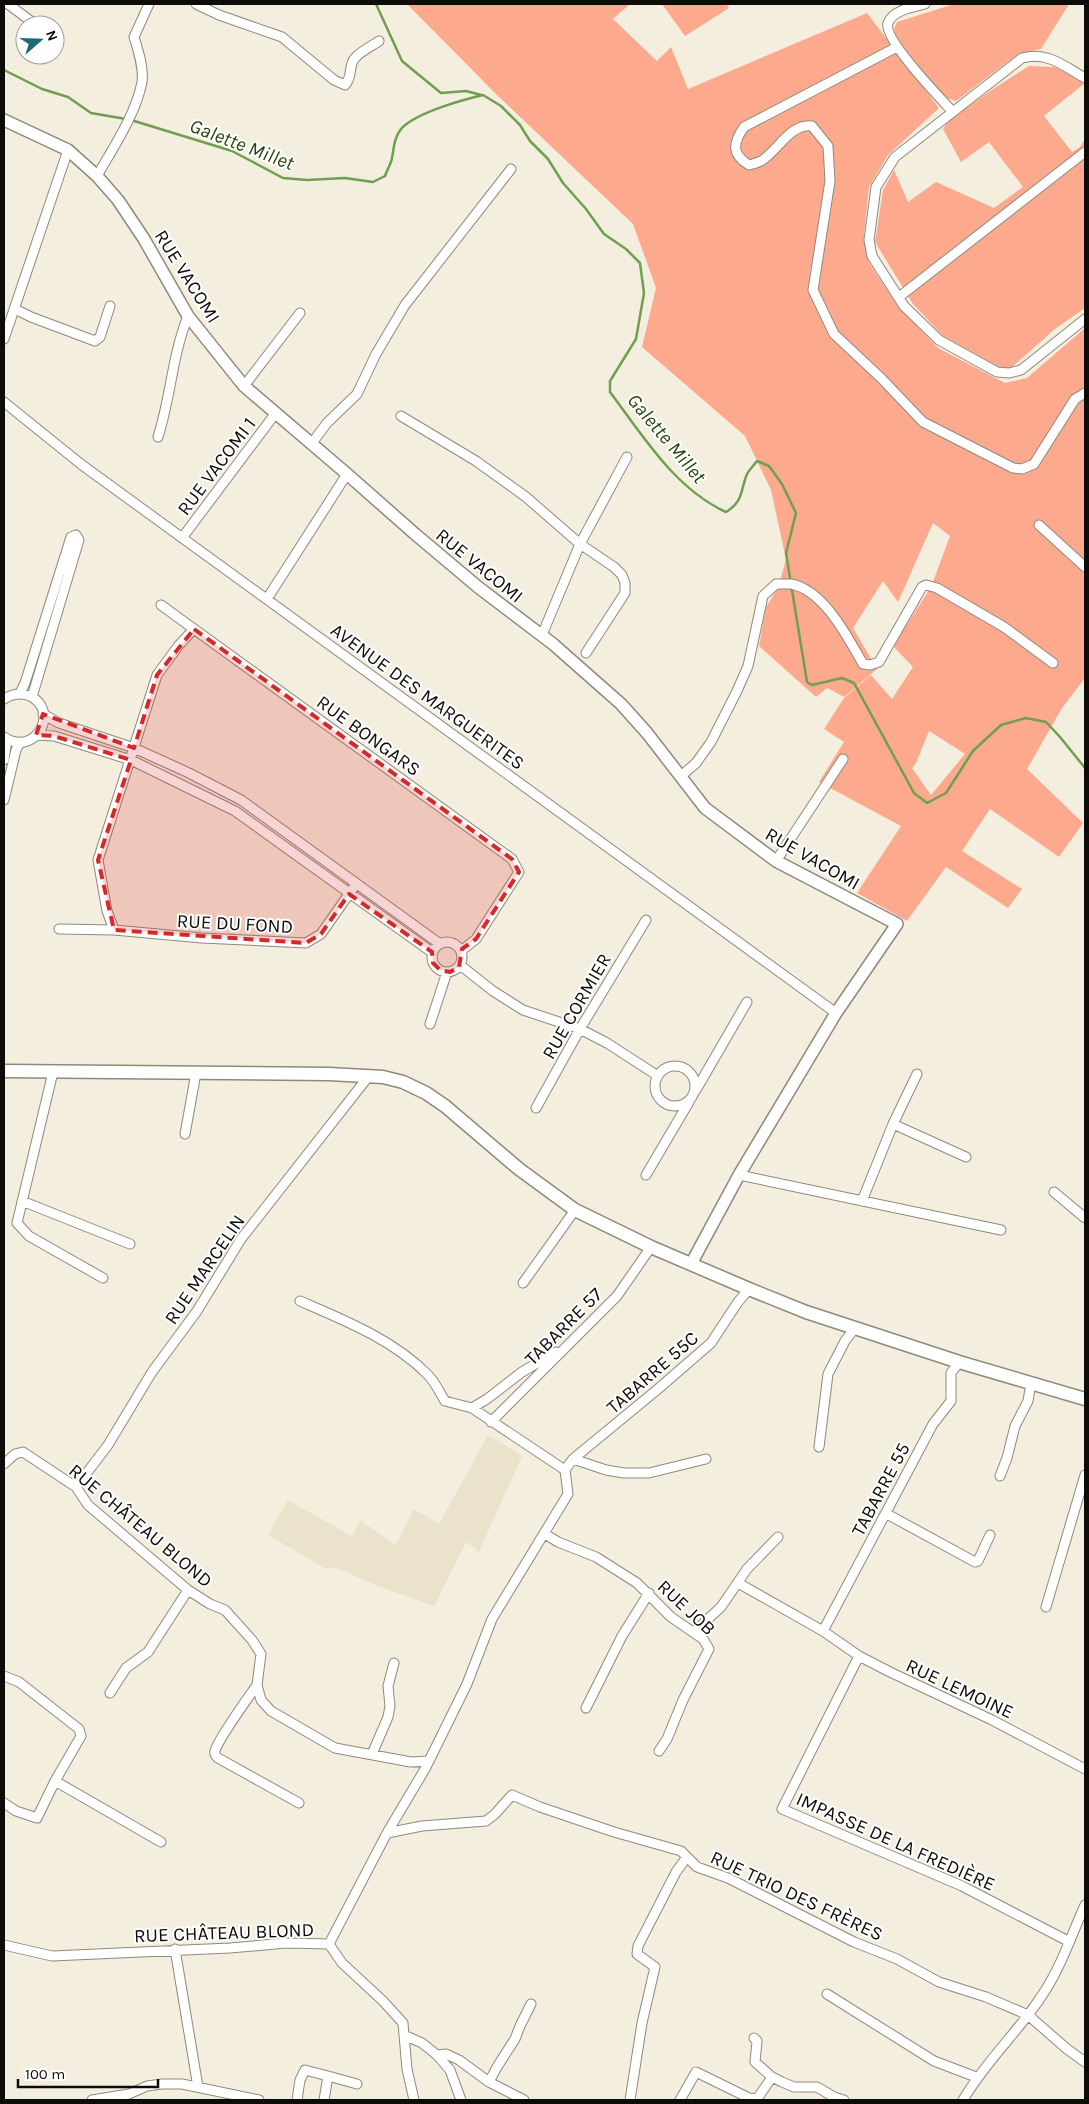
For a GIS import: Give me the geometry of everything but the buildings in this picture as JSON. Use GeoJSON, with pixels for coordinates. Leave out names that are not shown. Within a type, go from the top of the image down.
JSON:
{"type":"FeatureCollection","features":[{"type":"Feature","properties":{"kind":"main road"},"geometry":{"type":"LineString","coordinates":[[4,1071],[329,1074],[383,1077],[404,1082],[426,1093],[445,1106],[519,1169],[575,1210],[651,1247],[806,1312],[959,1362],[1085,1399]]}},
{"type":"Feature","properties":{"kind":"street"},"geometry":{"type":"LineString","coordinates":[[8,4],[23,15]]}},
{"type":"Feature","properties":{"kind":"street"},"geometry":{"type":"LineString","coordinates":[[98,176],[129,120],[142,81],[139,53],[134,37],[149,4]]}},
{"type":"Feature","properties":{"kind":"street"},"geometry":{"type":"LineString","coordinates":[[196,4],[219,15],[282,37],[334,80],[345,85],[348,82],[355,58],[379,41]]}},
{"type":"Feature","properties":{"kind":"street"},"geometry":{"type":"LineString","coordinates":[[924,4],[901,11],[892,17],[887,24],[889,33],[897,48],[953,112]]}},
{"type":"Feature","properties":{"kind":"street"},"geometry":{"type":"LineString","coordinates":[[897,48],[744,127],[737,137],[736,148],[739,158],[749,164],[760,162],[797,129],[806,126],[812,126],[828,146],[830,180],[813,290],[834,334],[881,378],[923,422],[1013,468],[1022,469],[1034,464],[1075,399],[1085,393]]}},
{"type":"Feature","properties":{"kind":"street"},"geometry":{"type":"LineString","coordinates":[[1085,78],[1046,57],[1034,55],[1022,58],[895,157],[876,187],[868,240],[872,256],[899,297],[924,327],[953,350],[996,372],[1009,374],[1022,370],[1085,320]]}},
{"type":"Feature","properties":{"kind":"street","name":"RUE VACOMI"},"geometry":{"type":"LineString","coordinates":[[4,120],[68,150],[98,176],[118,200],[144,239],[188,316],[244,386],[471,581],[542,635],[621,704],[706,808],[776,861],[897,924],[836,1013]]}},
{"type":"Feature","properties":{"kind":"street"},"geometry":{"type":"LineString","coordinates":[[4,338],[68,150]]}},
{"type":"Feature","properties":{"kind":"street"},"geometry":{"type":"LineString","coordinates":[[899,297],[1085,152]]}},
{"type":"Feature","properties":{"kind":"street"},"geometry":{"type":"LineString","coordinates":[[312,443],[327,423],[357,394],[376,354],[405,305],[510,170]]}},
{"type":"Feature","properties":{"kind":"street"},"geometry":{"type":"LineString","coordinates":[[14,309],[95,341],[100,337],[110,306]]}},
{"type":"Feature","properties":{"kind":"street"},"geometry":{"type":"LineString","coordinates":[[244,386],[300,313]]}},
{"type":"Feature","properties":{"kind":"street"},"geometry":{"type":"LineString","coordinates":[[158,438],[167,409],[175,353],[188,316]]}},
{"type":"Feature","properties":{"kind":"street","name":"AVENUE DES MARGUERITES"},"geometry":{"type":"LineString","coordinates":[[4,402],[82,465],[836,1013]]}},
{"type":"Feature","properties":{"kind":"street","name":"RUE VACOMI 1"},"geometry":{"type":"LineString","coordinates":[[182,538],[275,414]]}},
{"type":"Feature","properties":{"kind":"street"},"geometry":{"type":"LineString","coordinates":[[401,416],[497,474],[580,544],[614,567],[622,575],[625,583],[625,593],[586,654]]}},
{"type":"Feature","properties":{"kind":"street"},"geometry":{"type":"LineString","coordinates":[[542,635],[580,544],[627,457]]}},
{"type":"Feature","properties":{"kind":"street"},"geometry":{"type":"LineString","coordinates":[[267,599],[347,474]]}},
{"type":"Feature","properties":{"kind":"street"},"geometry":{"type":"LineString","coordinates":[[1039,525],[1085,567]]}},
{"type":"Feature","properties":{"kind":"street"},"geometry":{"type":"LineString","coordinates":[[20,693],[25,683],[71,537],[76,535],[79,540],[32,697]]}},
{"type":"Feature","properties":{"kind":"street"},"geometry":{"type":"LineString","coordinates":[[681,776],[696,763],[711,742],[737,692],[749,659],[764,596],[776,584],[792,584],[809,592],[827,608],[863,664],[870,665],[879,662],[922,587],[926,585],[937,588],[1004,627],[1053,663]]}},
{"type":"Feature","properties":{"kind":"street","name":"RUE BONGARS"},"geometry":{"type":"LineString","coordinates":[[161,605],[512,859],[519,872],[476,939],[461,950]]}},
{"type":"Feature","properties":{"kind":"street"},"geometry":{"type":"LineString","coordinates":[[114,930],[106,911],[98,860],[157,675],[179,644],[194,629]]}},
{"type":"Feature","properties":{"kind":"street"},"geometry":{"type":"LineString","coordinates":[[4,699],[20,693],[32,697],[40,705],[43,714],[42,726],[30,740],[20,742],[5,738],[4,760]]}},
{"type":"Feature","properties":{"kind":"street"},"geometry":{"type":"LineString","coordinates":[[43,714],[59,723],[134,748],[189,773],[241,800],[440,944],[453,943],[461,950],[462,959],[460,965],[453,971],[447,972],[436,967],[433,963],[432,953],[440,944]]}},
{"type":"Feature","properties":{"kind":"street"},"geometry":{"type":"LineString","coordinates":[[36,735],[54,736],[131,760],[235,811],[432,953]]}},
{"type":"Feature","properties":{"kind":"street"},"geometry":{"type":"LineString","coordinates":[[4,800],[16,750],[20,742]]}},
{"type":"Feature","properties":{"kind":"street"},"geometry":{"type":"LineString","coordinates":[[776,861],[843,759]]}},
{"type":"Feature","properties":{"kind":"street","name":"RUE DU FOND"},"geometry":{"type":"LineString","coordinates":[[59,929],[114,930],[202,938],[306,943],[321,934],[356,884]]}},
{"type":"Feature","properties":{"kind":"street","name":"RUE CORMIER"},"geometry":{"type":"LineString","coordinates":[[536,1108],[646,920]]}},
{"type":"Feature","properties":{"kind":"street"},"geometry":{"type":"LineString","coordinates":[[460,965],[493,991],[523,1010],[580,1030],[633,1058],[658,1076]]}},
{"type":"Feature","properties":{"kind":"street"},"geometry":{"type":"LineString","coordinates":[[430,1024],[447,972]]}},
{"type":"Feature","properties":{"kind":"street"},"geometry":{"type":"LineString","coordinates":[[646,1175],[747,1002]]}},
{"type":"Feature","properties":{"kind":"street"},"geometry":{"type":"LineString","coordinates":[[691,1264],[739,1175],[836,1013]]}},
{"type":"Feature","properties":{"kind":"street"},"geometry":{"type":"LineString","coordinates":[[677,1122],[667,1104],[660,1099],[656,1092],[655,1084],[658,1076],[664,1070],[672,1067],[687,1071],[707,1071]]}},
{"type":"Feature","properties":{"kind":"street"},"geometry":{"type":"LineString","coordinates":[[687,1071],[692,1078],[696,1090]]}},
{"type":"Feature","properties":{"kind":"street"},"geometry":{"type":"LineString","coordinates":[[54,1072],[17,1223],[29,1236],[103,1278]]}},
{"type":"Feature","properties":{"kind":"street"},"geometry":{"type":"LineString","coordinates":[[185,1134],[196,1073]]}},
{"type":"Feature","properties":{"kind":"street"},"geometry":{"type":"LineString","coordinates":[[862,1201],[892,1124],[917,1074]]}},
{"type":"Feature","properties":{"kind":"street","name":"RUE MARCELIN"},"geometry":{"type":"LineString","coordinates":[[76,1486],[108,1445],[152,1372],[197,1311],[241,1239],[368,1077]]}},
{"type":"Feature","properties":{"kind":"street"},"geometry":{"type":"LineString","coordinates":[[667,1104],[678,1105],[689,1102]]}},
{"type":"Feature","properties":{"kind":"street"},"geometry":{"type":"LineString","coordinates":[[892,1124],[966,1158]]}},
{"type":"Feature","properties":{"kind":"street"},"geometry":{"type":"LineString","coordinates":[[739,1175],[1001,1230]]}},
{"type":"Feature","properties":{"kind":"street"},"geometry":{"type":"LineString","coordinates":[[1054,1192],[1085,1218]]}},
{"type":"Feature","properties":{"kind":"street"},"geometry":{"type":"LineString","coordinates":[[22,1201],[130,1244]]}},
{"type":"Feature","properties":{"kind":"street"},"geometry":{"type":"LineString","coordinates":[[523,1283],[575,1210]]}},
{"type":"Feature","properties":{"kind":"street","name":"TABARRE 57"},"geometry":{"type":"LineString","coordinates":[[491,1422],[617,1296],[651,1247]]}},
{"type":"Feature","properties":{"kind":"street","name":"TABARRE 55C"},"geometry":{"type":"LineString","coordinates":[[565,1470],[573,1459],[658,1389],[710,1343],[749,1289]]}},
{"type":"Feature","properties":{"kind":"street"},"geometry":{"type":"LineString","coordinates":[[300,1301],[382,1341],[406,1357],[429,1376],[445,1401],[472,1408],[565,1470]]}},
{"type":"Feature","properties":{"kind":"street"},"geometry":{"type":"LineString","coordinates":[[819,1447],[828,1374],[845,1341],[855,1328]]}},
{"type":"Feature","properties":{"kind":"street"},"geometry":{"type":"LineString","coordinates":[[472,1408],[522,1372],[564,1347]]}},
{"type":"Feature","properties":{"kind":"street","name":"TABARRE 55"},"geometry":{"type":"LineString","coordinates":[[823,1631],[934,1424],[951,1401],[951,1373],[959,1362]]}},
{"type":"Feature","properties":{"kind":"street"},"geometry":{"type":"LineString","coordinates":[[1000,1476],[1008,1458],[1015,1426],[1028,1401],[1031,1383]]}},
{"type":"Feature","properties":{"kind":"street","name":"RUE CHÂTEAU BLOND"},"geometry":{"type":"LineString","coordinates":[[4,1464],[15,1454],[23,1452],[76,1486],[88,1505],[188,1590],[210,1604],[225,1610],[252,1640],[261,1654],[257,1686]]}},
{"type":"Feature","properties":{"kind":"street"},"geometry":{"type":"LineString","coordinates":[[573,1459],[606,1470],[632,1473],[649,1473],[706,1459]]}},
{"type":"Feature","properties":{"kind":"street","name":"RUE CHÂTEAU BLOND"},"geometry":{"type":"LineString","coordinates":[[4,1945],[52,1956],[230,1948],[286,1943],[329,1944],[387,1833],[429,1761],[467,1684],[492,1620],[568,1494],[565,1470]]}},
{"type":"Feature","properties":{"kind":"street"},"geometry":{"type":"LineString","coordinates":[[1046,1607],[1085,1475]]}},
{"type":"Feature","properties":{"kind":"street"},"geometry":{"type":"LineString","coordinates":[[887,1514],[974,1562],[978,1561],[990,1535]]}},
{"type":"Feature","properties":{"kind":"street","name":"RUE JOB"},"geometry":{"type":"LineString","coordinates":[[545,1534],[558,1542],[596,1557],[637,1583],[671,1617],[703,1639],[709,1649],[683,1700],[667,1739],[659,1751]]}},
{"type":"Feature","properties":{"kind":"street"},"geometry":{"type":"LineString","coordinates":[[694,1632],[721,1607],[747,1569],[778,1538]]}},
{"type":"Feature","properties":{"kind":"street","name":"RUE LEMOINE"},"geometry":{"type":"LineString","coordinates":[[738,1583],[823,1631],[859,1656],[992,1720],[1085,1770]]}},
{"type":"Feature","properties":{"kind":"street"},"geometry":{"type":"LineString","coordinates":[[110,1693],[126,1668],[148,1652],[188,1590]]}},
{"type":"Feature","properties":{"kind":"street"},"geometry":{"type":"LineString","coordinates":[[586,1708],[622,1636],[649,1593]]}},
{"type":"Feature","properties":{"kind":"street","name":"IMPASSE DE LA FREDIÈRE"},"geometry":{"type":"LineString","coordinates":[[859,1656],[782,1809],[962,1886],[1068,1941]]}},
{"type":"Feature","properties":{"kind":"street"},"geometry":{"type":"LineString","coordinates":[[372,1754],[388,1717],[390,1706],[388,1686],[394,1664]]}},
{"type":"Feature","properties":{"kind":"street"},"geometry":{"type":"LineString","coordinates":[[4,1676],[19,1682],[54,1708],[79,1729],[81,1736],[55,1780],[37,1818],[4,1803]]}},
{"type":"Feature","properties":{"kind":"street"},"geometry":{"type":"LineString","coordinates":[[257,1686],[261,1700],[271,1711],[336,1748],[411,1762],[429,1761]]}},
{"type":"Feature","properties":{"kind":"street"},"geometry":{"type":"LineString","coordinates":[[257,1686],[215,1751],[215,1755],[299,1803]]}},
{"type":"Feature","properties":{"kind":"street"},"geometry":{"type":"LineString","coordinates":[[55,1780],[161,1842]]}},
{"type":"Feature","properties":{"kind":"street","name":"RUE TRIO DES FRÈRES"},"geometry":{"type":"LineString","coordinates":[[387,1833],[422,1826],[486,1821],[512,1795],[540,1807],[605,1829],[682,1851],[697,1867],[728,1878],[854,1942],[897,1958],[939,1982],[986,1997],[1028,2015],[1085,2062]]}},
{"type":"Feature","properties":{"kind":"street"},"geometry":{"type":"LineString","coordinates":[[630,2100],[642,2023],[655,1967],[637,1954],[638,1946],[676,1872],[687,1857]]}},
{"type":"Feature","properties":{"kind":"street"},"geometry":{"type":"LineString","coordinates":[[963,2100],[976,2077],[1028,2015],[1052,1979],[1085,1905]]}},
{"type":"Feature","properties":{"kind":"street"},"geometry":{"type":"LineString","coordinates":[[329,1944],[342,1963],[383,2001],[402,2024],[407,2069],[414,2100]]}},
{"type":"Feature","properties":{"kind":"street"},"geometry":{"type":"LineString","coordinates":[[175,1949],[198,2087]]}},
{"type":"Feature","properties":{"kind":"street"},"geometry":{"type":"LineString","coordinates":[[827,1994],[934,2061],[976,2077]]}},
{"type":"Feature","properties":{"kind":"street"},"geometry":{"type":"LineString","coordinates":[[489,2082],[515,2039],[531,2004]]}},
{"type":"Feature","properties":{"kind":"street"},"geometry":{"type":"LineString","coordinates":[[404,2035],[422,2043],[437,2055],[450,2070],[461,2100]]}},
{"type":"Feature","properties":{"kind":"street"},"geometry":{"type":"LineString","coordinates":[[754,2038],[757,2041],[755,2062],[772,2077],[794,2087],[817,2087],[834,2097],[844,2100]]}},
{"type":"Feature","properties":{"kind":"street"},"geometry":{"type":"LineString","coordinates":[[437,2055],[446,2054],[458,2060],[489,2082],[524,2100]]}},
{"type":"Feature","properties":{"kind":"street"},"geometry":{"type":"LineString","coordinates":[[297,2100],[300,2080],[305,2070],[357,2084]]}},
{"type":"Feature","properties":{"kind":"street"},"geometry":{"type":"LineString","coordinates":[[680,2100],[696,2072],[749,2098],[757,2099],[772,2077]]}},
{"type":"Feature","properties":{"kind":"street"},"geometry":{"type":"LineString","coordinates":[[324,2100],[328,2076]]}},
{"type":"Feature","properties":{"kind":"street"},"geometry":{"type":"LineString","coordinates":[[92,2100],[129,2094],[147,2086],[182,2084],[253,2100]]}},
{"type":"Feature","properties":{"kind":"highlighted area"},"geometry":{"type":"Polygon","coordinates":[[[194,629],[512,859],[519,872],[476,939],[462,949],[459,967],[450,972],[440,970],[433,963],[432,952],[349,894],[321,934],[306,943],[114,930],[98,860],[131,760],[54,736],[36,735],[43,714],[134,748],[157,675],[194,629]]]}},
{"type":"Feature","properties":{"kind":"shaded area"},"geometry":{"type":"Polygon","coordinates":[[[407,4],[630,4],[613,19],[657,61],[671,47],[688,89],[867,13],[939,108],[888,155],[869,187],[864,234],[869,263],[898,306],[938,348],[1005,383],[1027,378],[1085,328],[1085,678],[1062,708],[1027,769],[1083,823],[1059,857],[990,809],[962,851],[1022,889],[1008,908],[946,867],[907,921],[857,893],[901,826],[819,782],[844,742],[824,729],[844,698],[871,675],[892,699],[913,667],[893,646],[931,587],[950,536],[933,523],[898,602],[883,581],[853,628],[877,669],[844,697],[827,688],[816,697],[759,646],[766,607],[778,588],[786,559],[771,490],[745,436],[642,347],[656,288],[633,224],[496,94],[407,4]],[[929,731],[916,763],[912,768],[931,795],[965,754],[929,731]]]}},
{"type":"Feature","properties":{"kind":"shaded area"},"geometry":{"type":"Polygon","coordinates":[[[662,4],[727,4],[729,8],[685,36],[662,4]]]}},
{"type":"Feature","properties":{"kind":"shaded area"},"geometry":{"type":"Polygon","coordinates":[[[954,4],[1069,4],[1041,49],[1018,54],[956,101],[943,97],[896,38],[894,29],[897,22],[954,4]]]}},
{"type":"Feature","properties":{"kind":"shaded area"},"geometry":{"type":"Polygon","coordinates":[[[1029,66],[1054,67],[1085,81],[1085,83],[1044,116],[1072,152],[1080,147],[1085,139],[1085,308],[1055,329],[1011,368],[1001,368],[943,336],[913,304],[875,242],[883,190],[894,170],[908,202],[936,182],[994,208],[1023,187],[989,142],[961,162],[943,129],[948,121],[1029,66]]]}},
{"type":"Feature","properties":{"kind":"shaded area"},"geometry":{"type":"Polygon","coordinates":[[[488,1435],[522,1456],[479,1552],[466,1542],[434,1606],[378,1586],[339,1569],[325,1568],[268,1535],[288,1500],[352,1536],[360,1520],[396,1545],[414,1509],[439,1524],[488,1435]]]}},
{"type":"Feature","properties":{"kind":"waterway"},"geometry":{"type":"LineString","coordinates":[[376,4],[402,61],[441,93],[466,91],[481,95]]}},
{"type":"Feature","properties":{"kind":"waterway","name":"Galette Millet"},"geometry":{"type":"LineString","coordinates":[[4,70],[42,89],[68,97],[91,113],[126,119]]}},
{"type":"Feature","properties":{"kind":"waterway","name":"Galette Millet"},"geometry":{"type":"LineString","coordinates":[[131,120],[232,151],[283,178],[307,180],[345,178],[373,182],[385,176],[399,132],[408,123],[439,108],[483,95],[501,106],[520,125],[530,141],[548,159],[563,183],[586,209],[604,234],[626,249],[640,263],[644,293],[636,339],[610,381],[610,392],[635,426],[676,476],[691,490],[726,512],[739,500],[747,474],[757,461],[769,466],[782,484],[796,513],[786,553],[807,682],[812,685],[842,678],[854,683],[914,793],[927,803],[946,793],[973,751],[1001,725],[1026,718],[1046,722],[1085,768]]}}]}
